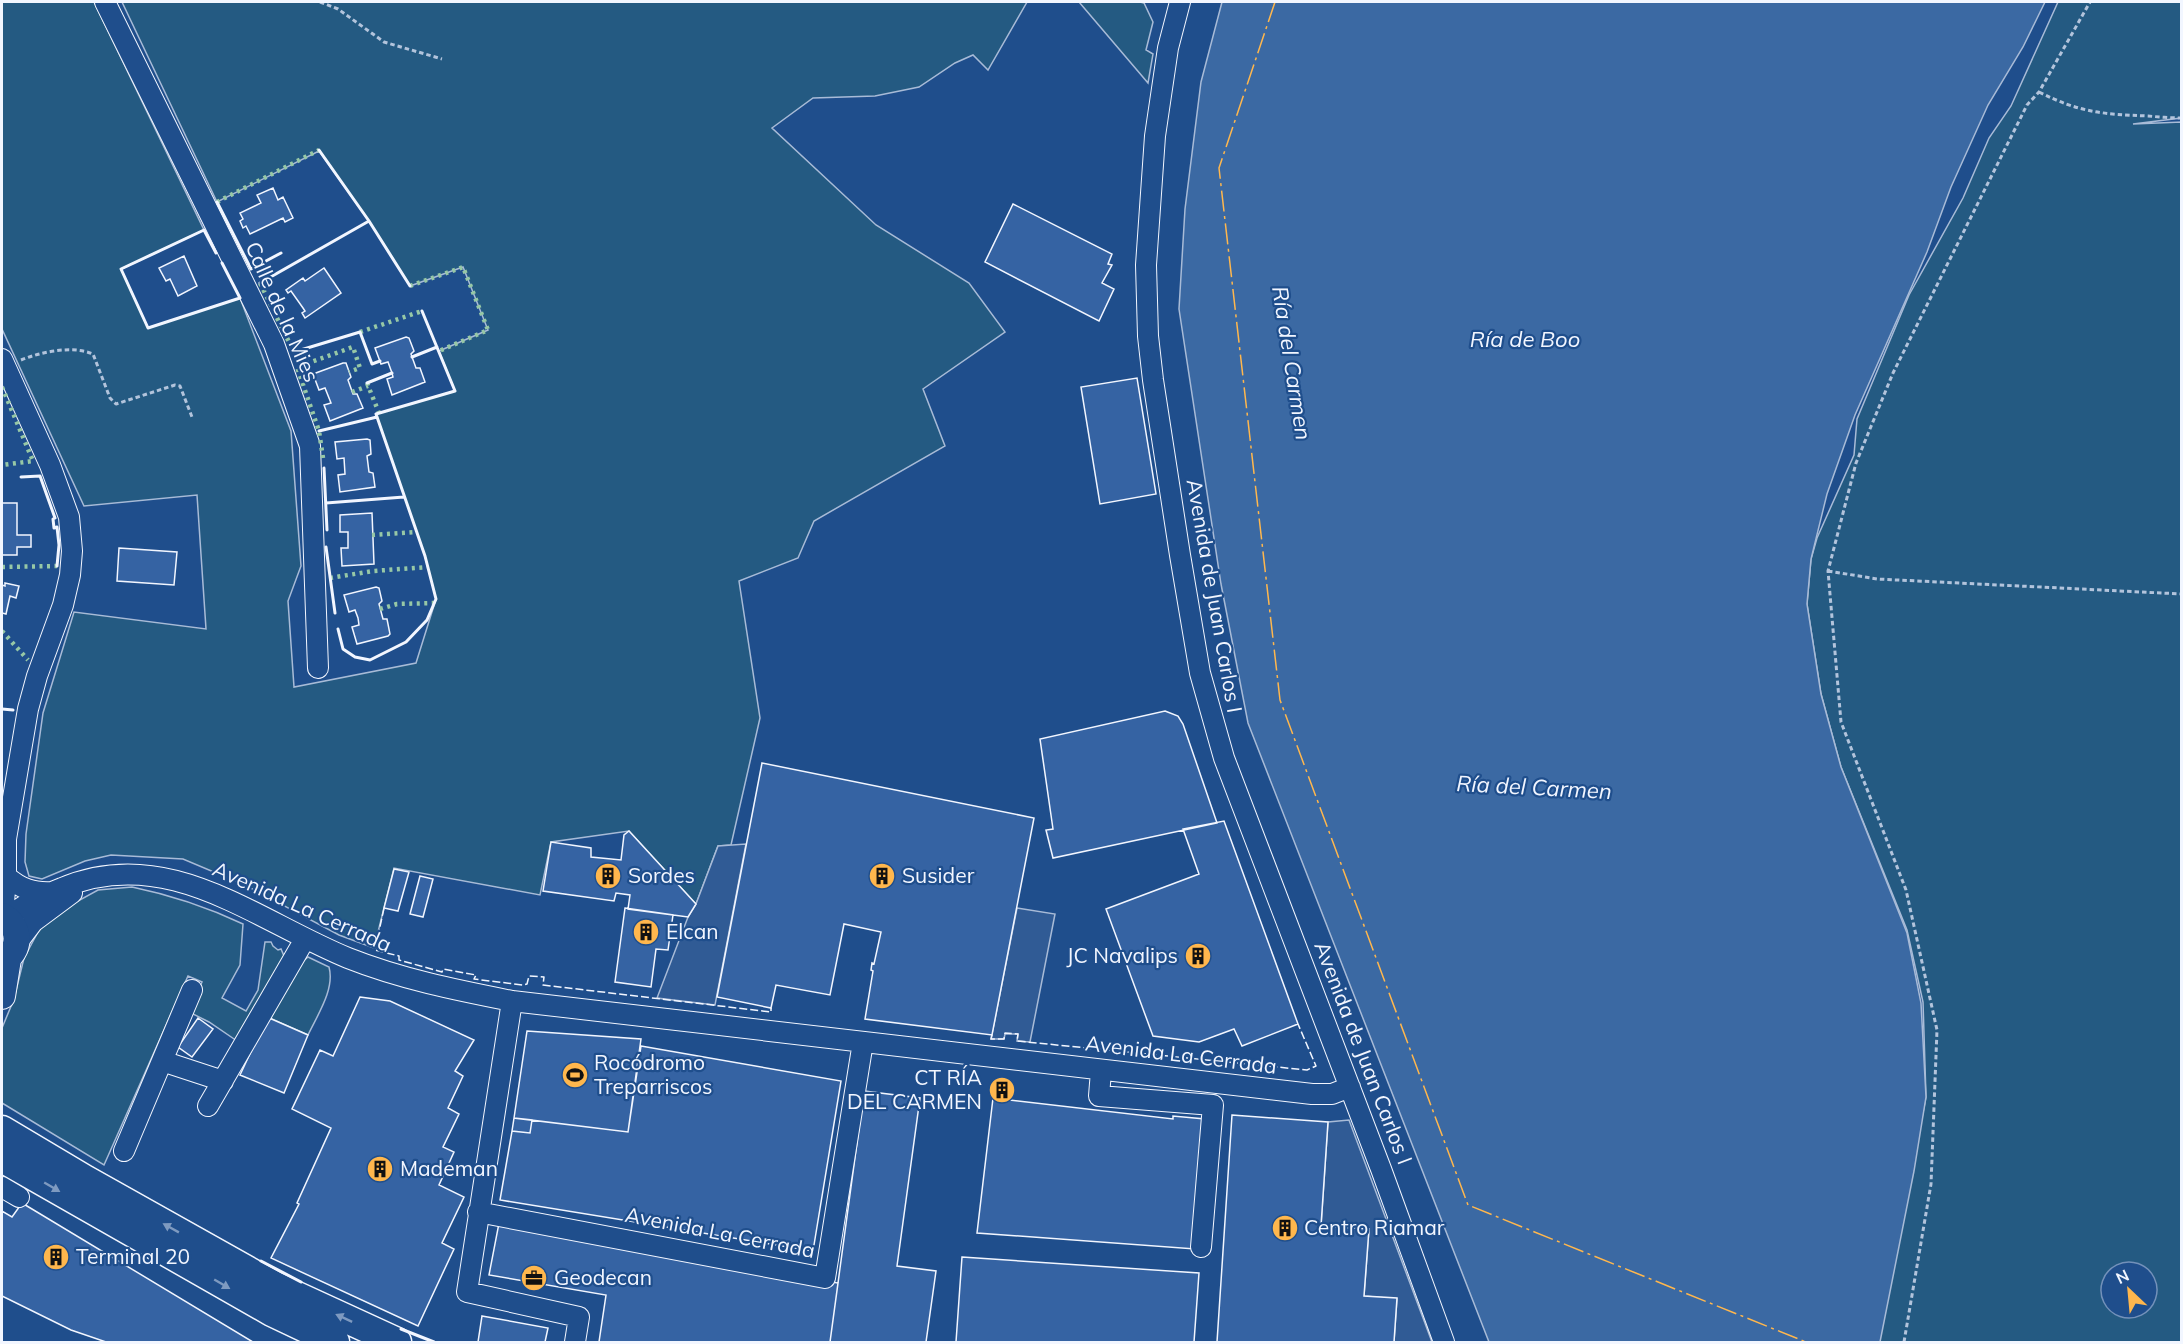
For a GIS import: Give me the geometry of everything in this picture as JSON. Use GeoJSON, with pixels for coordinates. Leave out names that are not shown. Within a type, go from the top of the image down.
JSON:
{"type":"FeatureCollection","features":[{"type":"Feature","properties":{"kind":"highway"},"geometry":{"type":"LineString","coordinates":[[2,1130],[275,1286],[397,1342]]}},
{"type":"Feature","properties":{"kind":"highway"},"geometry":{"type":"LineString","coordinates":[[2,1158],[272,1312],[335,1342]]}},
{"type":"Feature","properties":{"kind":"main road"},"geometry":{"type":"LineString","coordinates":[[2,996],[15,930],[4,917]]}},
{"type":"Feature","properties":{"kind":"street","name":"Calle de la Mies"},"geometry":{"type":"LineString","coordinates":[[105,2],[274,344],[306,435],[310,457],[318,668]]}},
{"type":"Feature","properties":{"kind":"street","name":"Avenida de Juan Carlos I"},"geometry":{"type":"LineString","coordinates":[[1180,2],[1168,48],[1155,136],[1146,265],[1148,336],[1200,673],[1216,734],[1444,1342]]}},
{"type":"Feature","properties":{"kind":"street"},"geometry":{"type":"LineString","coordinates":[[3,363],[50,465],[69,517],[72,551],[70,575],[63,605],[27,709],[4,847],[6,876],[4,917]]}},
{"type":"Feature","properties":{"kind":"street","name":"Avenida La Cerrada"},"geometry":{"type":"LineString","coordinates":[[4,917],[52,892],[89,878],[126,872],[146,873],[191,884],[225,898],[306,939],[397,975],[443,988],[512,1001],[1312,1094],[1332,1094],[1350,1087]]}},
{"type":"Feature","properties":{"kind":"street","name":"Avenida La Cerrada"},"geometry":{"type":"LineString","coordinates":[[9,955],[33,922],[49,908],[106,875]]}},
{"type":"Feature","properties":{"kind":"street","name":"Avenida La Cerrada"},"geometry":{"type":"LineString","coordinates":[[6,876],[25,889],[52,892]]}},
{"type":"Feature","properties":{"kind":"street"},"geometry":{"type":"LineString","coordinates":[[208,1106],[306,939]]}},
{"type":"Feature","properties":{"kind":"street"},"geometry":{"type":"LineString","coordinates":[[124,1151],[192,990]]}},
{"type":"Feature","properties":{"kind":"street"},"geometry":{"type":"LineString","coordinates":[[512,1001],[467,1292],[579,1317],[575,1342]]}},
{"type":"Feature","properties":{"kind":"street","name":"Avenida La Cerrada"},"geometry":{"type":"LineString","coordinates":[[478,1212],[825,1278],[863,1042]]}},
{"type":"Feature","properties":{"kind":"street"},"geometry":{"type":"LineString","coordinates":[[162,1061],[223,1081]]}},
{"type":"Feature","properties":{"kind":"street"},"geometry":{"type":"LineString","coordinates":[[1101,1071],[1099,1096],[1213,1105],[1201,1246]]}},
{"type":"Feature","properties":{"kind":"street"},"geometry":{"type":"LineString","coordinates":[[2,1187],[19,1197]]}},
{"type":"Feature","properties":{"kind":"path"},"geometry":{"type":"LineString","coordinates":[[320,2],[338,9],[384,42],[442,59]]}},
{"type":"Feature","properties":{"kind":"path"},"geometry":{"type":"LineString","coordinates":[[1904,1342],[1931,1184],[1936,1030],[1906,890],[1841,722],[1828,572],[1856,463],[1893,373],[2027,105],[2039,92],[2090,2]]}},
{"type":"Feature","properties":{"kind":"path"},"geometry":{"type":"LineString","coordinates":[[2039,92],[2066,105],[2086,111],[2115,115],[2181,118]]}},
{"type":"Feature","properties":{"kind":"path"},"geometry":{"type":"LineString","coordinates":[[3,363],[32,356],[83,350],[93,354],[110,398],[116,404],[175,385],[180,386],[192,417]]}},
{"type":"Feature","properties":{"kind":"path"},"geometry":{"type":"LineString","coordinates":[[1828,572],[1877,579],[2181,594]]}},
{"type":"Feature","properties":{"kind":"shaded area"},"geometry":{"type":"Polygon","coordinates":[[[2,2],[94,2],[204,230],[121,269],[148,328],[240,298],[291,431],[301,566],[288,601],[294,687],[416,663],[436,599],[425,556],[376,414],[455,391],[439,351],[488,330],[463,267],[410,286],[369,221],[319,151],[217,202],[122,2],[1027,2],[988,70],[973,55],[955,63],[919,87],[875,96],[813,98],[772,128],[876,225],[969,283],[1005,332],[923,389],[945,446],[814,521],[798,558],[739,581],[760,718],[731,845],[718,846],[696,904],[629,831],[551,842],[540,895],[394,868],[374,948],[339,935],[247,886],[183,859],[111,855],[85,861],[42,879],[29,876],[25,862],[26,834],[43,713],[74,612],[206,629],[197,495],[84,506],[2,329],[2,2]]]}},
{"type":"Feature","properties":{"kind":"shaded area"},"geometry":{"type":"Polygon","coordinates":[[[1079,2],[1144,3],[1153,22],[1146,50],[1153,54],[1148,83],[1079,2]]]}},
{"type":"Feature","properties":{"kind":"shaded area"},"geometry":{"type":"Polygon","coordinates":[[[2058,2],[2181,2],[2181,118],[2133,124],[2182,122],[2181,1342],[1879,1342],[1926,1097],[1923,1002],[1907,930],[1841,767],[1821,694],[1807,604],[1811,559],[1817,538],[1854,455],[1857,419],[1909,295],[1963,198],[1989,138],[2011,106],[2058,2]]]}},
{"type":"Feature","properties":{"kind":"shaded area"},"geometry":{"type":"Polygon","coordinates":[[[746,844],[715,1005],[657,998],[718,846],[746,844]]]}},
{"type":"Feature","properties":{"kind":"shaded area"},"geometry":{"type":"Polygon","coordinates":[[[132,887],[189,902],[243,924],[240,965],[222,998],[246,1011],[258,990],[265,942],[271,942],[278,950],[281,949],[284,956],[240,1043],[209,1022],[189,1012],[202,982],[188,976],[104,1165],[2,1103],[2,1028],[14,999],[24,958],[45,919],[98,890],[132,887]]]}},
{"type":"Feature","properties":{"kind":"shaded area"},"geometry":{"type":"Polygon","coordinates":[[[1017,908],[1055,914],[1030,1042],[1017,1041],[1018,1034],[1005,1034],[1004,1039],[991,1039],[1017,908]]]}},
{"type":"Feature","properties":{"kind":"shaded area"},"geometry":{"type":"Polygon","coordinates":[[[308,957],[329,967],[330,984],[308,1035],[267,1017],[301,963],[308,957]]]}},
{"type":"Feature","properties":{"kind":"shaded area"},"geometry":{"type":"Polygon","coordinates":[[[1349,1120],[1432,1342],[1394,1342],[1397,1299],[1364,1296],[1369,1229],[1321,1226],[1328,1122],[1349,1120]]]}},
{"type":"Feature","properties":{"kind":"water","name":"Ría de Boo"},"geometry":{"type":"Polygon","coordinates":[[[1222,2],[2045,2],[2023,47],[1988,105],[1951,187],[1927,252],[1855,415],[1827,494],[1811,559],[1807,604],[1821,694],[1841,767],[1907,933],[1921,1003],[1926,1097],[1914,1171],[1880,1342],[1489,1342],[1248,723],[1221,584],[1179,309],[1185,209],[1201,82],[1222,2]]]}},
{"type":"Feature","properties":{"kind":"building"},"geometry":{"type":"Polygon","coordinates":[[[273,188],[278,200],[283,197],[293,218],[285,222],[283,218],[250,234],[246,226],[243,228],[240,213],[261,203],[257,195],[273,188]]]}},
{"type":"Feature","properties":{"kind":"building"},"geometry":{"type":"Polygon","coordinates":[[[1013,204],[1112,254],[1108,264],[1112,265],[1102,283],[1114,289],[1099,321],[985,262],[1013,204]]]}},
{"type":"Feature","properties":{"kind":"building"},"geometry":{"type":"Polygon","coordinates":[[[184,256],[197,286],[178,296],[170,279],[166,281],[159,268],[184,256]]]}},
{"type":"Feature","properties":{"kind":"building"},"geometry":{"type":"Polygon","coordinates":[[[324,268],[341,293],[305,318],[302,313],[305,311],[303,308],[291,291],[288,293],[286,290],[303,278],[305,281],[324,268]]]}},
{"type":"Feature","properties":{"kind":"building"},"geometry":{"type":"Polygon","coordinates":[[[406,337],[409,338],[414,351],[411,354],[416,368],[420,368],[425,382],[392,395],[387,379],[393,377],[392,373],[388,362],[381,364],[375,348],[406,337]]]}},
{"type":"Feature","properties":{"kind":"building"},"geometry":{"type":"Polygon","coordinates":[[[346,363],[351,377],[348,380],[353,394],[357,394],[363,408],[330,421],[324,405],[331,403],[325,388],[319,390],[313,374],[346,363]]]}},
{"type":"Feature","properties":{"kind":"building"},"geometry":{"type":"Polygon","coordinates":[[[1137,378],[1156,494],[1100,504],[1081,387],[1137,378]]]}},
{"type":"Feature","properties":{"kind":"building"},"geometry":{"type":"Polygon","coordinates":[[[370,440],[371,454],[367,456],[369,472],[373,473],[375,487],[340,492],[338,475],[345,474],[344,458],[337,459],[335,442],[370,440]]]}},
{"type":"Feature","properties":{"kind":"building"},"geometry":{"type":"Polygon","coordinates":[[[2,503],[17,503],[17,535],[31,535],[31,547],[17,547],[17,555],[2,555],[2,503]]]}},
{"type":"Feature","properties":{"kind":"building"},"geometry":{"type":"Polygon","coordinates":[[[372,513],[374,564],[342,566],[341,548],[348,548],[348,532],[340,532],[340,515],[372,513]]]}},
{"type":"Feature","properties":{"kind":"building"},"geometry":{"type":"Polygon","coordinates":[[[119,548],[177,552],[174,585],[117,581],[119,548]]]}},
{"type":"Feature","properties":{"kind":"building"},"geometry":{"type":"Polygon","coordinates":[[[5,583],[19,586],[16,598],[10,596],[6,614],[2,613],[2,585],[5,586],[5,583]]]}},
{"type":"Feature","properties":{"kind":"building"},"geometry":{"type":"Polygon","coordinates":[[[379,588],[382,601],[379,604],[383,619],[387,619],[390,634],[357,644],[352,627],[359,625],[358,618],[355,610],[349,612],[344,595],[379,588]]]}},
{"type":"Feature","properties":{"kind":"building"},"geometry":{"type":"Polygon","coordinates":[[[1165,711],[1178,716],[1183,724],[1217,823],[1053,858],[1046,830],[1053,829],[1040,739],[1165,711]]]}},
{"type":"Feature","properties":{"kind":"building","name":"Susider"},"geometry":{"type":"Polygon","coordinates":[[[762,763],[1034,818],[992,1035],[865,1019],[873,971],[871,970],[872,963],[874,964],[881,932],[844,924],[830,995],[776,985],[771,1008],[717,997],[762,763]]]}},
{"type":"Feature","properties":{"kind":"building","name":"JC Navalips"},"geometry":{"type":"Polygon","coordinates":[[[1224,821],[1298,1024],[1242,1046],[1234,1029],[1199,1042],[1153,1036],[1106,909],[1199,874],[1183,829],[1224,821]]]}},
{"type":"Feature","properties":{"kind":"building","name":"Sordes"},"geometry":{"type":"Polygon","coordinates":[[[629,831],[696,904],[688,917],[628,909],[630,895],[616,893],[614,901],[543,891],[551,842],[591,848],[591,857],[621,860],[624,835],[629,831]]]}},
{"type":"Feature","properties":{"kind":"building"},"geometry":{"type":"Polygon","coordinates":[[[394,869],[409,872],[398,911],[384,908],[394,869]]]}},
{"type":"Feature","properties":{"kind":"building"},"geometry":{"type":"Polygon","coordinates":[[[420,876],[433,879],[423,917],[410,914],[420,876]]]}},
{"type":"Feature","properties":{"kind":"building","name":"Elcan"},"geometry":{"type":"Polygon","coordinates":[[[625,908],[673,915],[668,950],[656,949],[651,987],[615,982],[625,908]]]}},
{"type":"Feature","properties":{"kind":"building","name":"Mademan"},"geometry":{"type":"Polygon","coordinates":[[[360,997],[390,1001],[474,1040],[455,1071],[463,1076],[448,1108],[459,1114],[443,1147],[454,1152],[439,1185],[464,1197],[442,1243],[454,1249],[418,1326],[271,1258],[299,1204],[297,1203],[331,1128],[292,1109],[320,1050],[333,1056],[360,997]]]}},
{"type":"Feature","properties":{"kind":"building"},"geometry":{"type":"Polygon","coordinates":[[[267,1017],[308,1035],[284,1093],[240,1075],[267,1017]]]}},
{"type":"Feature","properties":{"kind":"building"},"geometry":{"type":"Polygon","coordinates":[[[198,1018],[213,1029],[192,1057],[178,1047],[198,1018]]]}},
{"type":"Feature","properties":{"kind":"building"},"geometry":{"type":"Polygon","coordinates":[[[527,1031],[641,1039],[628,1132],[514,1118],[527,1031]]]}},
{"type":"Feature","properties":{"kind":"building"},"geometry":{"type":"Polygon","coordinates":[[[641,1046],[841,1081],[813,1251],[500,1200],[512,1131],[530,1133],[532,1120],[628,1132],[641,1046]]]}},
{"type":"Feature","properties":{"kind":"building","name":"CT RÍA DEL CARMEN"},"geometry":{"type":"Polygon","coordinates":[[[995,1082],[1011,1084],[1010,1097],[994,1095],[995,1082]]]}},
{"type":"Feature","properties":{"kind":"building"},"geometry":{"type":"Polygon","coordinates":[[[864,1091],[920,1098],[897,1266],[936,1271],[926,1342],[830,1342],[864,1091]]]}},
{"type":"Feature","properties":{"kind":"building"},"geometry":{"type":"Polygon","coordinates":[[[993,1098],[1173,1119],[1173,1116],[1205,1119],[1195,1249],[977,1233],[993,1098]]]}},
{"type":"Feature","properties":{"kind":"building","name":"Centro Riamar"},"geometry":{"type":"Polygon","coordinates":[[[1232,1115],[1328,1122],[1321,1226],[1369,1229],[1364,1296],[1397,1298],[1394,1342],[1217,1342],[1232,1115]]]}},
{"type":"Feature","properties":{"kind":"building"},"geometry":{"type":"Polygon","coordinates":[[[514,1118],[532,1120],[530,1133],[512,1131],[514,1118]]]}},
{"type":"Feature","properties":{"kind":"building","name":"Terminal 20"},"geometry":{"type":"Polygon","coordinates":[[[22,1203],[253,1342],[106,1342],[71,1330],[2,1296],[2,1211],[12,1217],[22,1203]]]}},
{"type":"Feature","properties":{"kind":"building"},"geometry":{"type":"Polygon","coordinates":[[[499,1223],[838,1283],[830,1342],[599,1342],[606,1295],[489,1275],[499,1223]]]}},
{"type":"Feature","properties":{"kind":"building"},"geometry":{"type":"Polygon","coordinates":[[[962,1257],[1199,1273],[1194,1342],[956,1342],[962,1257]]]}},
{"type":"Feature","properties":{"kind":"building"},"geometry":{"type":"Polygon","coordinates":[[[482,1316],[548,1328],[545,1342],[478,1342],[482,1316]]]}},
{"type":"Feature","properties":{"kind":"hedge"},"geometry":{"type":"LineString","coordinates":[[217,202],[319,150]]}},
{"type":"Feature","properties":{"kind":"hedge"},"geometry":{"type":"LineString","coordinates":[[410,286],[463,267],[488,330],[439,351]]}},
{"type":"Feature","properties":{"kind":"hedge"},"geometry":{"type":"LineString","coordinates":[[260,283],[273,309]]}},
{"type":"Feature","properties":{"kind":"hedge"},"geometry":{"type":"LineString","coordinates":[[360,332],[422,311]]}},
{"type":"Feature","properties":{"kind":"hedge"},"geometry":{"type":"LineString","coordinates":[[277,318],[294,352]]}},
{"type":"Feature","properties":{"kind":"hedge"},"geometry":{"type":"LineString","coordinates":[[323,458],[319,431],[297,367],[353,347],[360,368],[349,372]]}},
{"type":"Feature","properties":{"kind":"hedge"},"geometry":{"type":"LineString","coordinates":[[367,383],[379,413]]}},
{"type":"Feature","properties":{"kind":"hedge"},"geometry":{"type":"LineString","coordinates":[[352,392],[368,386]]}},
{"type":"Feature","properties":{"kind":"hedge"},"geometry":{"type":"LineString","coordinates":[[2,387],[33,461],[2,465]]}},
{"type":"Feature","properties":{"kind":"hedge"},"geometry":{"type":"LineString","coordinates":[[372,535],[417,532]]}},
{"type":"Feature","properties":{"kind":"hedge"},"geometry":{"type":"LineString","coordinates":[[2,567],[57,566]]}},
{"type":"Feature","properties":{"kind":"hedge"},"geometry":{"type":"LineString","coordinates":[[330,578],[373,571],[428,567]]}},
{"type":"Feature","properties":{"kind":"hedge"},"geometry":{"type":"LineString","coordinates":[[380,609],[397,604],[434,603]]}},
{"type":"Feature","properties":{"kind":"hedge"},"geometry":{"type":"LineString","coordinates":[[2,631],[28,660]]}},
{"type":"Feature","properties":{"kind":"fence"},"geometry":{"type":"LineString","coordinates":[[384,908],[375,950],[399,956],[399,960],[442,972],[443,969],[476,975],[474,979],[523,985],[527,984],[529,976],[544,977],[543,985],[771,1012],[771,1008]]}},
{"type":"Feature","properties":{"kind":"fence"},"geometry":{"type":"LineString","coordinates":[[992,1035],[991,1039],[1004,1039],[1005,1033],[1018,1034],[1017,1041],[1307,1070],[1316,1066],[1298,1024]]}},
{"type":"Feature","properties":{"kind":"wall"},"geometry":{"type":"LineString","coordinates":[[319,150],[369,221]]}},
{"type":"Feature","properties":{"kind":"wall"},"geometry":{"type":"LineString","coordinates":[[217,202],[251,269],[281,253]]}},
{"type":"Feature","properties":{"kind":"wall"},"geometry":{"type":"LineString","coordinates":[[260,283],[369,221],[410,286]]}},
{"type":"Feature","properties":{"kind":"wall"},"geometry":{"type":"LineString","coordinates":[[216,253],[204,230],[121,269],[148,328],[240,298],[222,263]]}},
{"type":"Feature","properties":{"kind":"wall"},"geometry":{"type":"LineString","coordinates":[[338,629],[343,649],[355,657],[370,660],[406,642],[427,620],[436,599],[425,556],[376,414],[455,391],[422,311]]}},
{"type":"Feature","properties":{"kind":"wall"},"geometry":{"type":"LineString","coordinates":[[294,352],[360,332],[372,364],[380,361]]}},
{"type":"Feature","properties":{"kind":"wall"},"geometry":{"type":"LineString","coordinates":[[412,357],[437,347]]}},
{"type":"Feature","properties":{"kind":"wall"},"geometry":{"type":"LineString","coordinates":[[367,383],[392,373]]}},
{"type":"Feature","properties":{"kind":"wall"},"geometry":{"type":"LineString","coordinates":[[319,431],[377,417]]}},
{"type":"Feature","properties":{"kind":"wall"},"geometry":{"type":"LineString","coordinates":[[324,468],[327,530]]}},
{"type":"Feature","properties":{"kind":"wall"},"geometry":{"type":"LineString","coordinates":[[21,477],[40,476],[55,518],[53,519],[54,528],[57,527],[59,545],[57,566]]}},
{"type":"Feature","properties":{"kind":"wall"},"geometry":{"type":"LineString","coordinates":[[326,503],[404,497]]}},
{"type":"Feature","properties":{"kind":"wall"},"geometry":{"type":"LineString","coordinates":[[326,547],[335,613]]}},
{"type":"Feature","properties":{"kind":"wall"},"geometry":{"type":"LineString","coordinates":[[2,709],[13,710]]}},
{"type":"Feature","properties":{"kind":"wall"},"geometry":{"type":"LineString","coordinates":[[261,1261],[301,1282]]}},
{"type":"Feature","properties":{"kind":"wall"},"geometry":{"type":"LineString","coordinates":[[401,1329],[434,1342]]}},
{"type":"Feature","properties":{"kind":"power"},"geometry":{"type":"LineString","coordinates":[[1275,2],[1219,168],[1280,700],[1468,1205],[1806,1342]]}},
{"type":"Feature","properties":{"kind":"place","name":"Sordes"},"geometry":{"type":"Point","coordinates":[608,876]}},
{"type":"Feature","properties":{"kind":"place","name":"Susider"},"geometry":{"type":"Point","coordinates":[882,876]}},
{"type":"Feature","properties":{"kind":"place","name":"Elcan"},"geometry":{"type":"Point","coordinates":[646,932]}},
{"type":"Feature","properties":{"kind":"place","name":"JC Navalips"},"geometry":{"type":"Point","coordinates":[1198,956]}},
{"type":"Feature","properties":{"kind":"place","name":"Rocódromo Treparriscos"},"geometry":{"type":"Point","coordinates":[575,1075]}},
{"type":"Feature","properties":{"kind":"place","name":"CT RÍA DEL CARMEN"},"geometry":{"type":"Point","coordinates":[1002,1090]}},
{"type":"Feature","properties":{"kind":"place","name":"Mademan"},"geometry":{"type":"Point","coordinates":[380,1169]}},
{"type":"Feature","properties":{"kind":"place","name":"Centro Riamar"},"geometry":{"type":"Point","coordinates":[1285,1228]}},
{"type":"Feature","properties":{"kind":"place","name":"Terminal 20"},"geometry":{"type":"Point","coordinates":[56,1257]}},
{"type":"Feature","properties":{"kind":"place","name":"Geodecan"},"geometry":{"type":"Point","coordinates":[534,1278]}},
{"type":"Feature","properties":{"kind":"water label","name":"Ría del Carmen"},"geometry":{"type":"Point","coordinates":[1292,363]}},
{"type":"Feature","properties":{"kind":"water label","name":"Ría del Carmen"},"geometry":{"type":"Point","coordinates":[1534,787]}}]}
